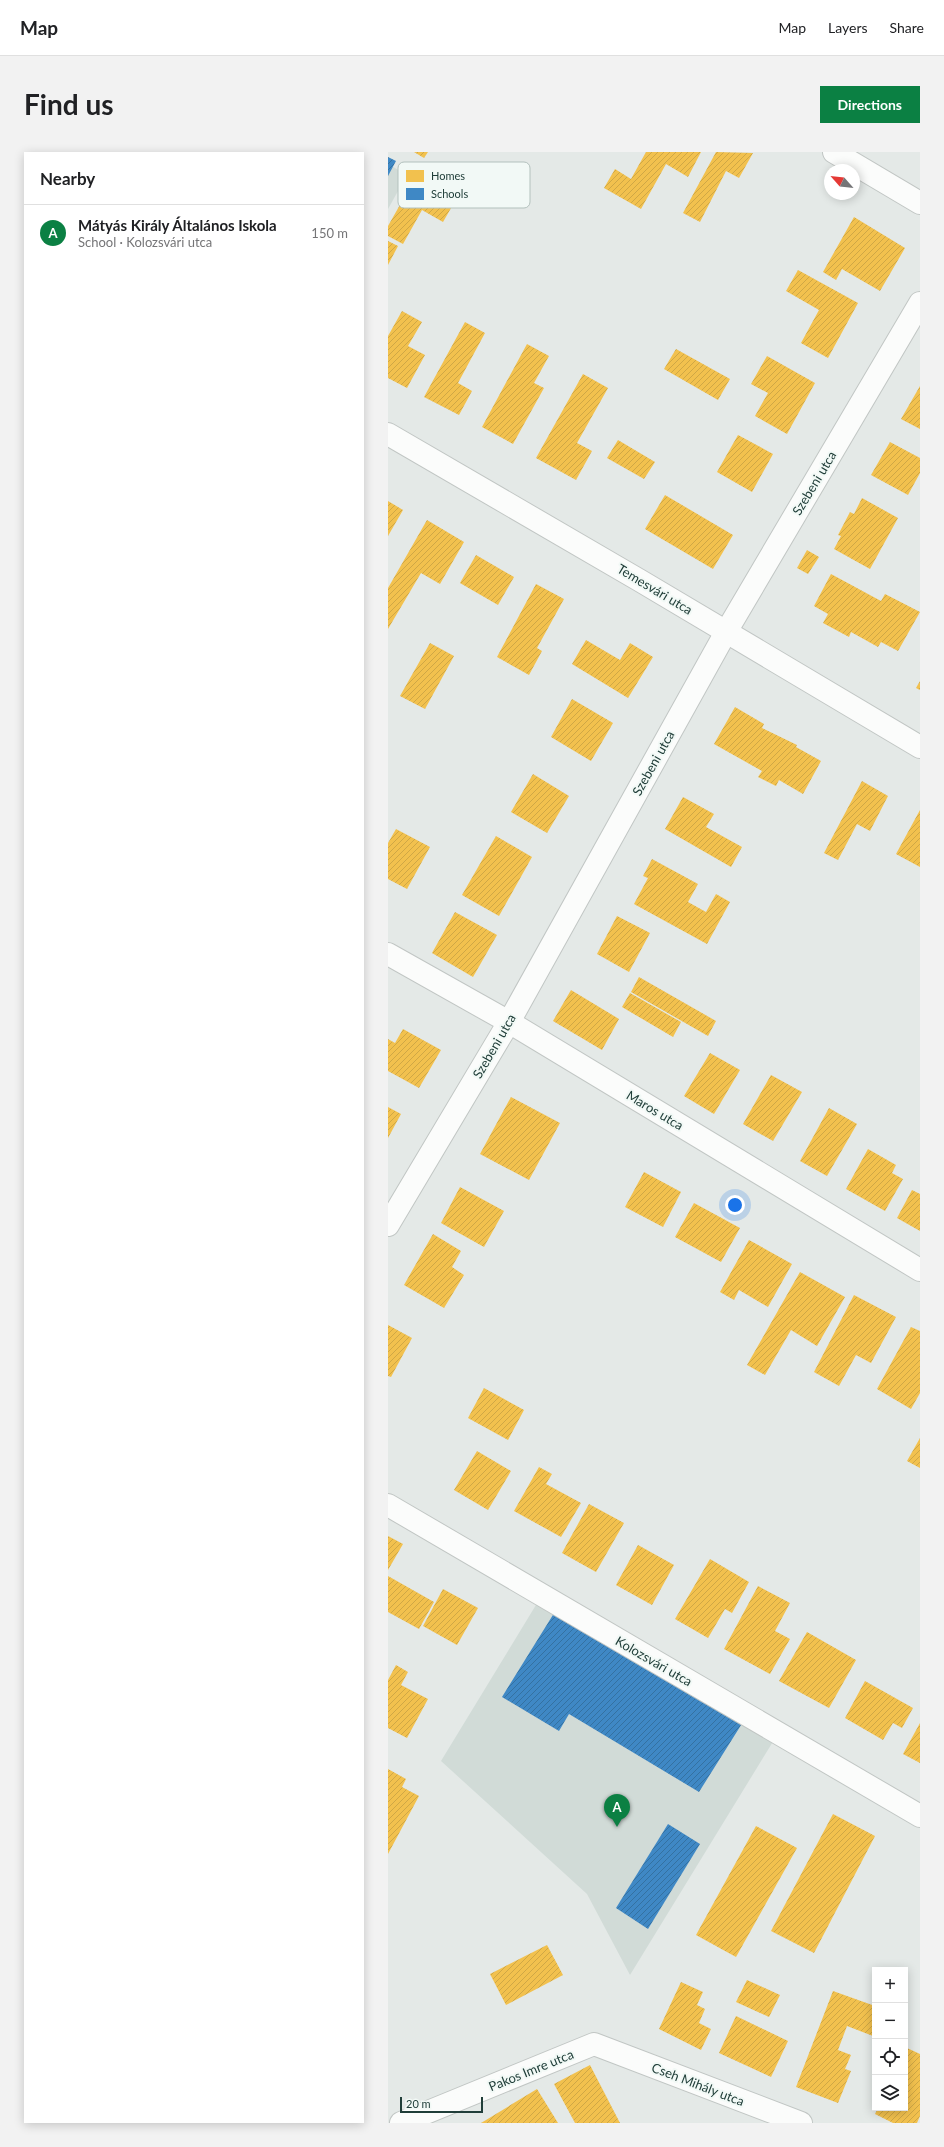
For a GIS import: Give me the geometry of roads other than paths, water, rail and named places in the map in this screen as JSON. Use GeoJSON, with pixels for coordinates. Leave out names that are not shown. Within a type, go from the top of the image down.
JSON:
{"type":"FeatureCollection","features":[{"type":"Feature","properties":{"kind":"street"},"geometry":{"type":"LineString","coordinates":[[834,152],[920,203]]}},
{"type":"Feature","properties":{"kind":"street","name":"Szebeni utca"},"geometry":{"type":"LineString","coordinates":[[388,1225],[509,1022],[726,632],[920,303]]}},
{"type":"Feature","properties":{"kind":"street","name":"Temesvári utca"},"geometry":{"type":"LineString","coordinates":[[388,434],[920,747]]}},
{"type":"Feature","properties":{"kind":"street","name":"Maros utca"},"geometry":{"type":"LineString","coordinates":[[388,954],[509,1022],[920,1270]]}},
{"type":"Feature","properties":{"kind":"street","name":"Kolozsvári utca"},"geometry":{"type":"LineString","coordinates":[[388,1505],[920,1816]]}},
{"type":"Feature","properties":{"kind":"street","name":"Pakos Imre utca"},"geometry":{"type":"LineString","coordinates":[[401,2123],[594,2044]]}},
{"type":"Feature","properties":{"kind":"street","name":"Cseh Mihály utca"},"geometry":{"type":"LineString","coordinates":[[594,2044],[801,2123]]}},
{"type":"Feature","properties":{"kind":"place","name":"Mátyás Király Általános Iskola"},"geometry":{"type":"Point","coordinates":[617,1827]}}]}
